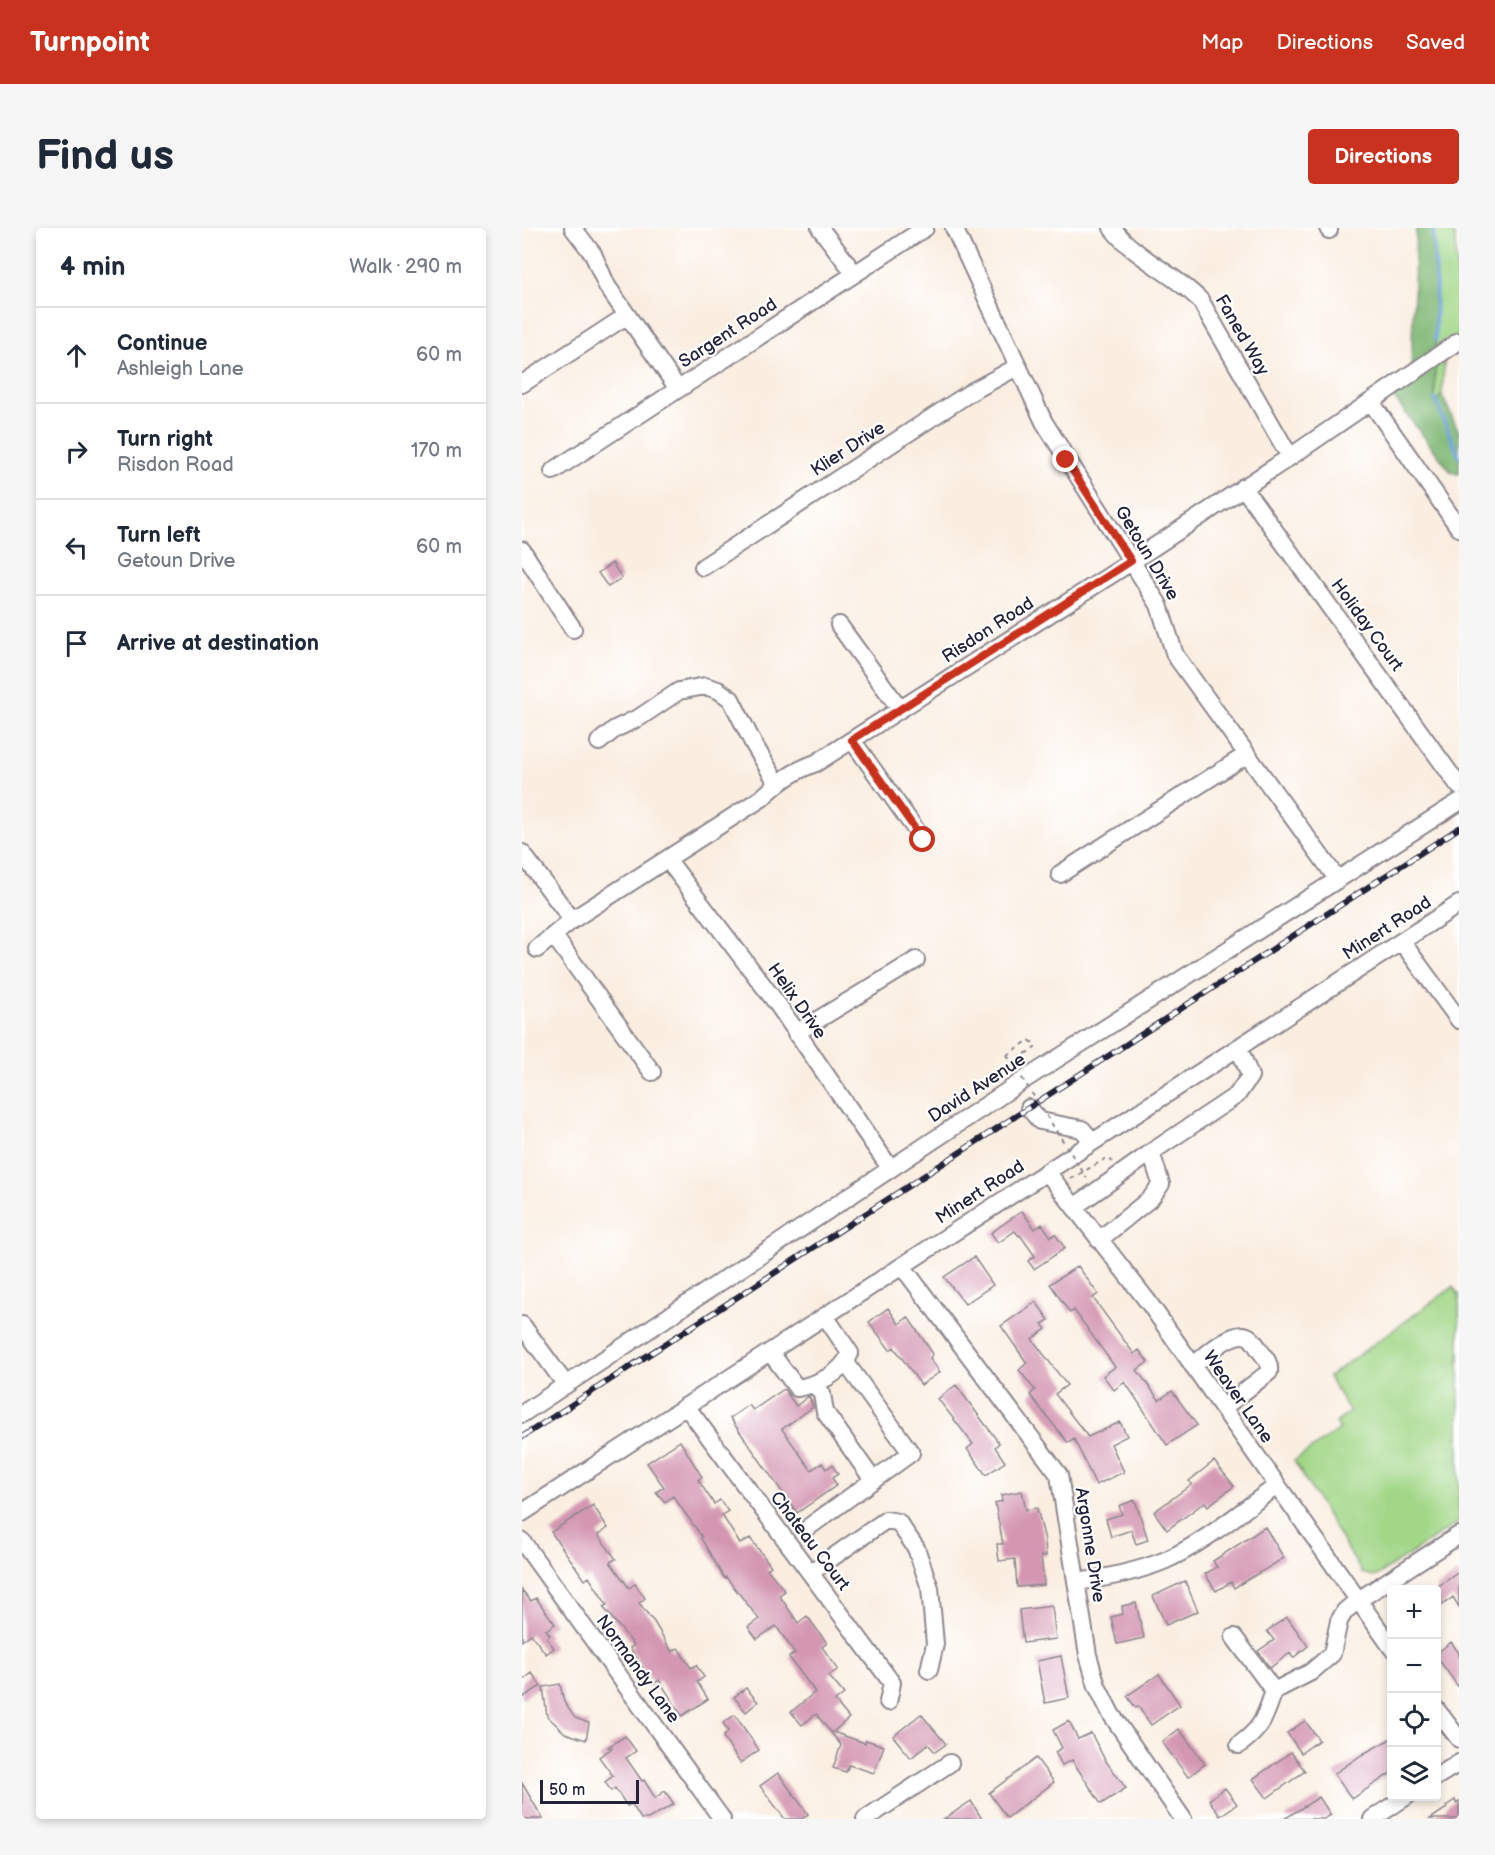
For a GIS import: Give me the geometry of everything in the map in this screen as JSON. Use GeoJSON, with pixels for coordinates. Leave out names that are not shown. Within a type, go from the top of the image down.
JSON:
{"type":"FeatureCollection","features":[{"type":"Feature","properties":{"kind":"street"},"geometry":{"type":"LineString","coordinates":[[573,228],[593,254],[607,286],[626,316],[678,389]]}},
{"type":"Feature","properties":{"kind":"street"},"geometry":{"type":"LineString","coordinates":[[820,228],[855,274]]}},
{"type":"Feature","properties":{"kind":"street","name":"Sargent Road"},"geometry":{"type":"LineString","coordinates":[[553,471],[925,228]]}},
{"type":"Feature","properties":{"kind":"street","name":"Getoun Drive"},"geometry":{"type":"LineString","coordinates":[[954,228],[1044,422],[1159,605],[1175,655],[1338,879]]}},
{"type":"Feature","properties":{"kind":"street","name":"Faned Way"},"geometry":{"type":"LineString","coordinates":[[1112,228],[1124,243],[1187,287],[1200,300],[1290,457]]}},
{"type":"Feature","properties":{"kind":"street"},"geometry":{"type":"LineString","coordinates":[[522,384],[626,316]]}},
{"type":"Feature","properties":{"kind":"street","name":"Risdon Road"},"geometry":{"type":"LineString","coordinates":[[537,949],[572,920],[762,798],[777,783],[803,767],[816,763],[1131,561],[1290,457],[1459,341]]}},
{"type":"Feature","properties":{"kind":"street","name":"Klier Drive"},"geometry":{"type":"LineString","coordinates":[[703,567],[970,392],[1017,367]]}},
{"type":"Feature","properties":{"kind":"street"},"geometry":{"type":"LineString","coordinates":[[1371,402],[1459,528]]}},
{"type":"Feature","properties":{"kind":"street","name":"Holiday Court"},"geometry":{"type":"LineString","coordinates":[[1243,487],[1459,786]]}},
{"type":"Feature","properties":{"kind":"street"},"geometry":{"type":"LineString","coordinates":[[522,550],[573,629]]}},
{"type":"Feature","properties":{"kind":"street"},"geometry":{"type":"LineString","coordinates":[[839,625],[900,709]]}},
{"type":"Feature","properties":{"kind":"street"},"geometry":{"type":"LineString","coordinates":[[599,742],[615,729],[640,717],[679,691],[705,686],[718,690],[731,699],[753,743],[777,783]]}},
{"type":"Feature","properties":{"kind":"street"},"geometry":{"type":"LineString","coordinates":[[852,740],[923,840]]}},
{"type":"Feature","properties":{"kind":"street"},"geometry":{"type":"LineString","coordinates":[[1060,874],[1246,755]]}},
{"type":"Feature","properties":{"kind":"street","name":"David Avenue"},"geometry":{"type":"LineString","coordinates":[[522,1414],[1024,1080],[1459,802]]}},
{"type":"Feature","properties":{"kind":"street"},"geometry":{"type":"LineString","coordinates":[[522,853],[572,920]]}},
{"type":"Feature","properties":{"kind":"street","name":"Helix Drive"},"geometry":{"type":"LineString","coordinates":[[667,859],[778,1005],[890,1168]]}},
{"type":"Feature","properties":{"kind":"street","name":"Minert Road"},"geometry":{"type":"LineString","coordinates":[[522,1513],[1459,904]]}},
{"type":"Feature","properties":{"kind":"street"},"geometry":{"type":"LineString","coordinates":[[554,936],[652,1072]]}},
{"type":"Feature","properties":{"kind":"street"},"geometry":{"type":"LineString","coordinates":[[1402,942],[1459,1020]]}},
{"type":"Feature","properties":{"kind":"street"},"geometry":{"type":"LineString","coordinates":[[796,1033],[916,960]]}},
{"type":"Feature","properties":{"kind":"street"},"geometry":{"type":"LineString","coordinates":[[1074,1207],[1238,1095],[1250,1076],[1239,1048]]}},
{"type":"Feature","properties":{"kind":"street"},"geometry":{"type":"LineString","coordinates":[[1029,1108],[1040,1121],[1082,1129],[1093,1142]]}},
{"type":"Feature","properties":{"kind":"street"},"geometry":{"type":"LineString","coordinates":[[1100,1240],[1151,1198],[1161,1184],[1152,1152]]}},
{"type":"Feature","properties":{"kind":"street","name":"Weaver Lane"},"geometry":{"type":"LineString","coordinates":[[1047,1172],[1149,1303],[1387,1641]]}},
{"type":"Feature","properties":{"kind":"street","name":"Argonne Drive"},"geometry":{"type":"LineString","coordinates":[[902,1266],[1059,1475],[1088,1655],[1097,1686],[1111,1714],[1183,1819]]}},
{"type":"Feature","properties":{"kind":"street"},"geometry":{"type":"LineString","coordinates":[[770,1352],[797,1388],[815,1385],[846,1363],[850,1353],[825,1316]]}},
{"type":"Feature","properties":{"kind":"street"},"geometry":{"type":"LineString","coordinates":[[522,1325],[566,1385]]}},
{"type":"Feature","properties":{"kind":"street"},"geometry":{"type":"LineString","coordinates":[[1192,1366],[1224,1341],[1242,1335],[1247,1335],[1252,1340],[1269,1362],[1269,1372],[1223,1408]]}},
{"type":"Feature","properties":{"kind":"street"},"geometry":{"type":"LineString","coordinates":[[810,1526],[911,1453],[846,1363]]}},
{"type":"Feature","properties":{"kind":"street"},"geometry":{"type":"LineString","coordinates":[[815,1385],[822,1394],[825,1412],[873,1480]]}},
{"type":"Feature","properties":{"kind":"street","name":"Chateau Court"},"geometry":{"type":"LineString","coordinates":[[686,1406],[892,1683],[888,1701]]}},
{"type":"Feature","properties":{"kind":"street"},"geometry":{"type":"LineString","coordinates":[[1076,1582],[1133,1572],[1166,1560],[1200,1541],[1277,1486]]}},
{"type":"Feature","properties":{"kind":"street"},"geometry":{"type":"LineString","coordinates":[[810,1573],[886,1520],[898,1522],[916,1548],[930,1588],[935,1644],[929,1670]]}},
{"type":"Feature","properties":{"kind":"street"},"geometry":{"type":"LineString","coordinates":[[1239,1745],[1256,1731],[1263,1721],[1274,1691],[1311,1672],[1332,1654],[1338,1621],[1345,1611],[1459,1535]]}},
{"type":"Feature","properties":{"kind":"street","name":"Normandy Lane"},"geometry":{"type":"LineString","coordinates":[[522,1541],[722,1819]]}},
{"type":"Feature","properties":{"kind":"street"},"geometry":{"type":"LineString","coordinates":[[1234,1637],[1274,1691]]}},
{"type":"Feature","properties":{"kind":"street"},"geometry":{"type":"LineString","coordinates":[[1441,1713],[1456,1729]]}},
{"type":"Feature","properties":{"kind":"street"},"geometry":{"type":"LineString","coordinates":[[866,1819],[950,1763]]}},
{"type":"Feature","properties":{"kind":"street"},"geometry":{"type":"LineString","coordinates":[[1441,1775],[1459,1763]]}},
{"type":"Feature","properties":{"kind":"street"},"geometry":{"type":"LineString","coordinates":[[1372,1819],[1401,1801]]}},
{"type":"Feature","properties":{"kind":"path"},"geometry":{"type":"LineString","coordinates":[[1024,1080],[1016,1067],[1010,1071],[1007,1065],[1035,1048],[1035,1044],[1029,1040],[1007,1055],[1087,1178],[1092,1182]]}},
{"type":"Feature","properties":{"kind":"path"},"geometry":{"type":"LineString","coordinates":[[1059,1187],[1105,1159],[1113,1162],[1112,1167]]}},
{"type":"Feature","properties":{"kind":"green space"},"geometry":{"type":"Polygon","coordinates":[[[1416,228],[1433,228],[1436,279],[1435,402],[1442,395],[1459,432],[1459,474],[1451,472],[1388,390],[1411,374],[1416,228]]]}},
{"type":"Feature","properties":{"kind":"green space"},"geometry":{"type":"Polygon","coordinates":[[[1433,228],[1454,228],[1459,295],[1459,341],[1445,351],[1442,395],[1435,403],[1436,279],[1433,228]]]}},
{"type":"Feature","properties":{"kind":"green space"},"geometry":{"type":"Polygon","coordinates":[[[1453,1287],[1459,1294],[1459,1522],[1375,1577],[1362,1573],[1294,1461],[1340,1429],[1336,1423],[1350,1411],[1328,1377],[1453,1287]]]}},
{"type":"Feature","properties":{"kind":"building"},"geometry":{"type":"Polygon","coordinates":[[[612,563],[622,578],[608,587],[598,573],[612,563]]]}},
{"type":"Feature","properties":{"kind":"building"},"geometry":{"type":"Polygon","coordinates":[[[1022,1211],[1035,1229],[1042,1224],[1051,1237],[1055,1234],[1065,1248],[1034,1269],[1028,1261],[1035,1256],[1020,1235],[1015,1231],[998,1243],[991,1233],[1022,1211]]]}},
{"type":"Feature","properties":{"kind":"building"},"geometry":{"type":"Polygon","coordinates":[[[974,1257],[993,1285],[965,1304],[944,1277],[974,1257]]]}},
{"type":"Feature","properties":{"kind":"building"},"geometry":{"type":"Polygon","coordinates":[[[1078,1266],[1098,1294],[1093,1298],[1134,1354],[1139,1350],[1148,1362],[1137,1370],[1159,1400],[1172,1391],[1197,1425],[1167,1445],[1125,1382],[1114,1390],[1103,1376],[1115,1367],[1074,1310],[1070,1313],[1050,1284],[1078,1266]]]}},
{"type":"Feature","properties":{"kind":"building"},"geometry":{"type":"Polygon","coordinates":[[[1036,1302],[1049,1320],[1042,1324],[1046,1329],[1032,1339],[1067,1385],[1055,1394],[1088,1437],[1120,1422],[1127,1436],[1111,1444],[1124,1472],[1096,1485],[1074,1439],[1068,1443],[1030,1395],[1035,1390],[1019,1370],[1027,1363],[1001,1326],[1036,1302]]]}},
{"type":"Feature","properties":{"kind":"building"},"geometry":{"type":"Polygon","coordinates":[[[888,1308],[899,1324],[908,1317],[933,1354],[930,1358],[940,1372],[921,1385],[894,1347],[890,1350],[869,1322],[888,1308]]]}},
{"type":"Feature","properties":{"kind":"building"},"geometry":{"type":"Polygon","coordinates":[[[956,1385],[999,1443],[995,1447],[1005,1462],[986,1475],[967,1449],[973,1444],[938,1399],[956,1385]]]}},
{"type":"Feature","properties":{"kind":"building"},"geometry":{"type":"Polygon","coordinates":[[[784,1389],[796,1406],[809,1396],[813,1407],[782,1429],[811,1470],[822,1463],[826,1469],[832,1465],[838,1474],[832,1478],[837,1485],[797,1513],[730,1418],[749,1405],[753,1410],[784,1389]]]}},
{"type":"Feature","properties":{"kind":"building"},"geometry":{"type":"Polygon","coordinates":[[[680,1441],[702,1477],[698,1480],[714,1504],[720,1500],[728,1511],[722,1515],[740,1544],[750,1538],[771,1566],[767,1569],[785,1591],[779,1595],[798,1623],[807,1616],[827,1643],[822,1647],[838,1669],[829,1676],[844,1694],[835,1701],[849,1718],[833,1732],[865,1743],[866,1740],[884,1746],[874,1773],[849,1765],[846,1772],[833,1768],[841,1745],[816,1714],[802,1725],[791,1712],[815,1692],[789,1657],[795,1653],[776,1626],[757,1639],[748,1627],[759,1619],[726,1577],[724,1578],[702,1537],[673,1496],[665,1502],[656,1492],[664,1487],[647,1463],[680,1441]]]}},
{"type":"Feature","properties":{"kind":"building"},"geometry":{"type":"Polygon","coordinates":[[[1214,1461],[1234,1486],[1208,1506],[1205,1502],[1167,1530],[1154,1512],[1192,1484],[1189,1481],[1214,1461]]]}},
{"type":"Feature","properties":{"kind":"building"},"geometry":{"type":"Polygon","coordinates":[[[1022,1491],[1026,1510],[1037,1508],[1045,1540],[1046,1556],[1041,1556],[1044,1585],[1017,1587],[1015,1559],[999,1561],[997,1544],[1003,1544],[995,1503],[1002,1501],[1001,1495],[1022,1491]]]}},
{"type":"Feature","properties":{"kind":"building"},"geometry":{"type":"Polygon","coordinates":[[[1135,1500],[1148,1540],[1136,1544],[1131,1530],[1111,1537],[1106,1519],[1122,1514],[1119,1506],[1135,1500]]]}},
{"type":"Feature","properties":{"kind":"building"},"geometry":{"type":"Polygon","coordinates":[[[593,1505],[608,1528],[598,1535],[616,1559],[610,1562],[629,1588],[635,1584],[645,1598],[639,1603],[654,1622],[672,1652],[678,1648],[691,1668],[696,1665],[704,1677],[697,1682],[708,1699],[682,1716],[659,1680],[654,1684],[630,1648],[634,1645],[603,1607],[607,1605],[589,1577],[585,1580],[551,1532],[593,1505]]]}},
{"type":"Feature","properties":{"kind":"building"},"geometry":{"type":"Polygon","coordinates":[[[1265,1527],[1284,1558],[1234,1588],[1231,1582],[1216,1591],[1205,1574],[1217,1567],[1213,1561],[1265,1527]]]}},
{"type":"Feature","properties":{"kind":"building"},"geometry":{"type":"Polygon","coordinates":[[[1459,1572],[1459,1607],[1453,1597],[1441,1606],[1440,1585],[1459,1572]]]}},
{"type":"Feature","properties":{"kind":"building"},"geometry":{"type":"Polygon","coordinates":[[[1185,1581],[1198,1611],[1166,1625],[1153,1596],[1185,1581]]]}},
{"type":"Feature","properties":{"kind":"building"},"geometry":{"type":"Polygon","coordinates":[[[522,1590],[531,1601],[536,1598],[555,1624],[546,1630],[550,1635],[547,1638],[554,1648],[546,1654],[531,1634],[522,1641],[522,1590]]]}},
{"type":"Feature","properties":{"kind":"building"},"geometry":{"type":"Polygon","coordinates":[[[1136,1603],[1144,1638],[1117,1644],[1111,1617],[1123,1614],[1122,1606],[1136,1603]]]}},
{"type":"Feature","properties":{"kind":"building"},"geometry":{"type":"Polygon","coordinates":[[[1052,1606],[1056,1639],[1023,1643],[1019,1610],[1052,1606]]]}},
{"type":"Feature","properties":{"kind":"building"},"geometry":{"type":"Polygon","coordinates":[[[1287,1617],[1308,1646],[1293,1658],[1290,1653],[1270,1668],[1258,1651],[1274,1640],[1267,1631],[1287,1617]]]}},
{"type":"Feature","properties":{"kind":"building"},"geometry":{"type":"Polygon","coordinates":[[[1451,1642],[1459,1653],[1459,1688],[1441,1663],[1441,1650],[1451,1642]]]}},
{"type":"Feature","properties":{"kind":"building"},"geometry":{"type":"Polygon","coordinates":[[[1061,1656],[1069,1698],[1045,1703],[1037,1661],[1061,1656]]]}},
{"type":"Feature","properties":{"kind":"building"},"geometry":{"type":"Polygon","coordinates":[[[532,1673],[541,1686],[522,1698],[522,1681],[532,1673]]]}},
{"type":"Feature","properties":{"kind":"building"},"geometry":{"type":"Polygon","coordinates":[[[1159,1674],[1180,1705],[1151,1725],[1138,1706],[1136,1708],[1127,1696],[1159,1674]]]}},
{"type":"Feature","properties":{"kind":"building"},"geometry":{"type":"Polygon","coordinates":[[[560,1684],[564,1702],[575,1718],[589,1723],[586,1740],[565,1733],[547,1716],[543,1687],[560,1684]]]}},
{"type":"Feature","properties":{"kind":"building"},"geometry":{"type":"Polygon","coordinates":[[[746,1688],[758,1702],[746,1712],[734,1697],[746,1688]]]}},
{"type":"Feature","properties":{"kind":"building"},"geometry":{"type":"Polygon","coordinates":[[[921,1714],[946,1744],[935,1752],[928,1744],[911,1758],[893,1736],[921,1714]]]}},
{"type":"Feature","properties":{"kind":"building"},"geometry":{"type":"Polygon","coordinates":[[[735,1715],[759,1750],[740,1763],[723,1737],[728,1731],[723,1723],[735,1715]]]}},
{"type":"Feature","properties":{"kind":"building"},"geometry":{"type":"Polygon","coordinates":[[[1069,1721],[1078,1739],[1091,1733],[1105,1760],[1126,1788],[1101,1804],[1072,1760],[1062,1765],[1055,1752],[1062,1748],[1053,1730],[1069,1721]]]}},
{"type":"Feature","properties":{"kind":"building"},"geometry":{"type":"Polygon","coordinates":[[[1305,1721],[1319,1740],[1301,1753],[1287,1733],[1305,1721]]]}},
{"type":"Feature","properties":{"kind":"building"},"geometry":{"type":"Polygon","coordinates":[[[1179,1729],[1205,1764],[1188,1777],[1162,1742],[1179,1729]]]}},
{"type":"Feature","properties":{"kind":"building"},"geometry":{"type":"Polygon","coordinates":[[[625,1736],[636,1751],[626,1758],[642,1781],[644,1780],[655,1798],[665,1791],[674,1804],[648,1819],[641,1819],[632,1804],[627,1806],[615,1788],[611,1791],[605,1782],[613,1776],[599,1757],[612,1748],[608,1747],[625,1736]]]}},
{"type":"Feature","properties":{"kind":"building"},"geometry":{"type":"Polygon","coordinates":[[[1387,1741],[1387,1775],[1352,1799],[1334,1774],[1387,1741]]]}},
{"type":"Feature","properties":{"kind":"building"},"geometry":{"type":"Polygon","coordinates":[[[1291,1752],[1305,1771],[1267,1798],[1253,1779],[1291,1752]]]}},
{"type":"Feature","properties":{"kind":"building"},"geometry":{"type":"Polygon","coordinates":[[[1036,1758],[1054,1782],[1007,1818],[989,1793],[1036,1758]]]}},
{"type":"Feature","properties":{"kind":"building"},"geometry":{"type":"Polygon","coordinates":[[[778,1773],[808,1814],[802,1819],[785,1819],[760,1786],[778,1773]]]}},
{"type":"Feature","properties":{"kind":"building"},"geometry":{"type":"Polygon","coordinates":[[[522,1783],[543,1819],[522,1819],[522,1783]]]}},
{"type":"Feature","properties":{"kind":"building"},"geometry":{"type":"Polygon","coordinates":[[[1225,1788],[1237,1804],[1220,1816],[1209,1800],[1225,1788]]]}},
{"type":"Feature","properties":{"kind":"building"},"geometry":{"type":"Polygon","coordinates":[[[1319,1797],[1331,1815],[1324,1819],[1284,1819],[1319,1797]]]}},
{"type":"Feature","properties":{"kind":"building"},"geometry":{"type":"Polygon","coordinates":[[[1455,1800],[1456,1803],[1459,1801],[1459,1819],[1430,1819],[1447,1808],[1446,1806],[1455,1800]]]}},
{"type":"Feature","properties":{"kind":"building"},"geometry":{"type":"Polygon","coordinates":[[[971,1801],[982,1819],[944,1819],[971,1801]]]}},
{"type":"Feature","properties":{"kind":"waterway"},"geometry":{"type":"LineString","coordinates":[[1433,228],[1436,279],[1435,340]]}},
{"type":"Feature","properties":{"kind":"waterway"},"geometry":{"type":"LineString","coordinates":[[1435,399],[1459,457]]}},
{"type":"Feature","properties":{"kind":"railway"},"geometry":{"type":"LineString","coordinates":[[522,1437],[1459,828]]}},
{"type":"Feature","properties":{"kind":"route"},"geometry":{"type":"LineString","coordinates":[[923,840],[852,740],[1131,561],[1066,460]]}}]}
